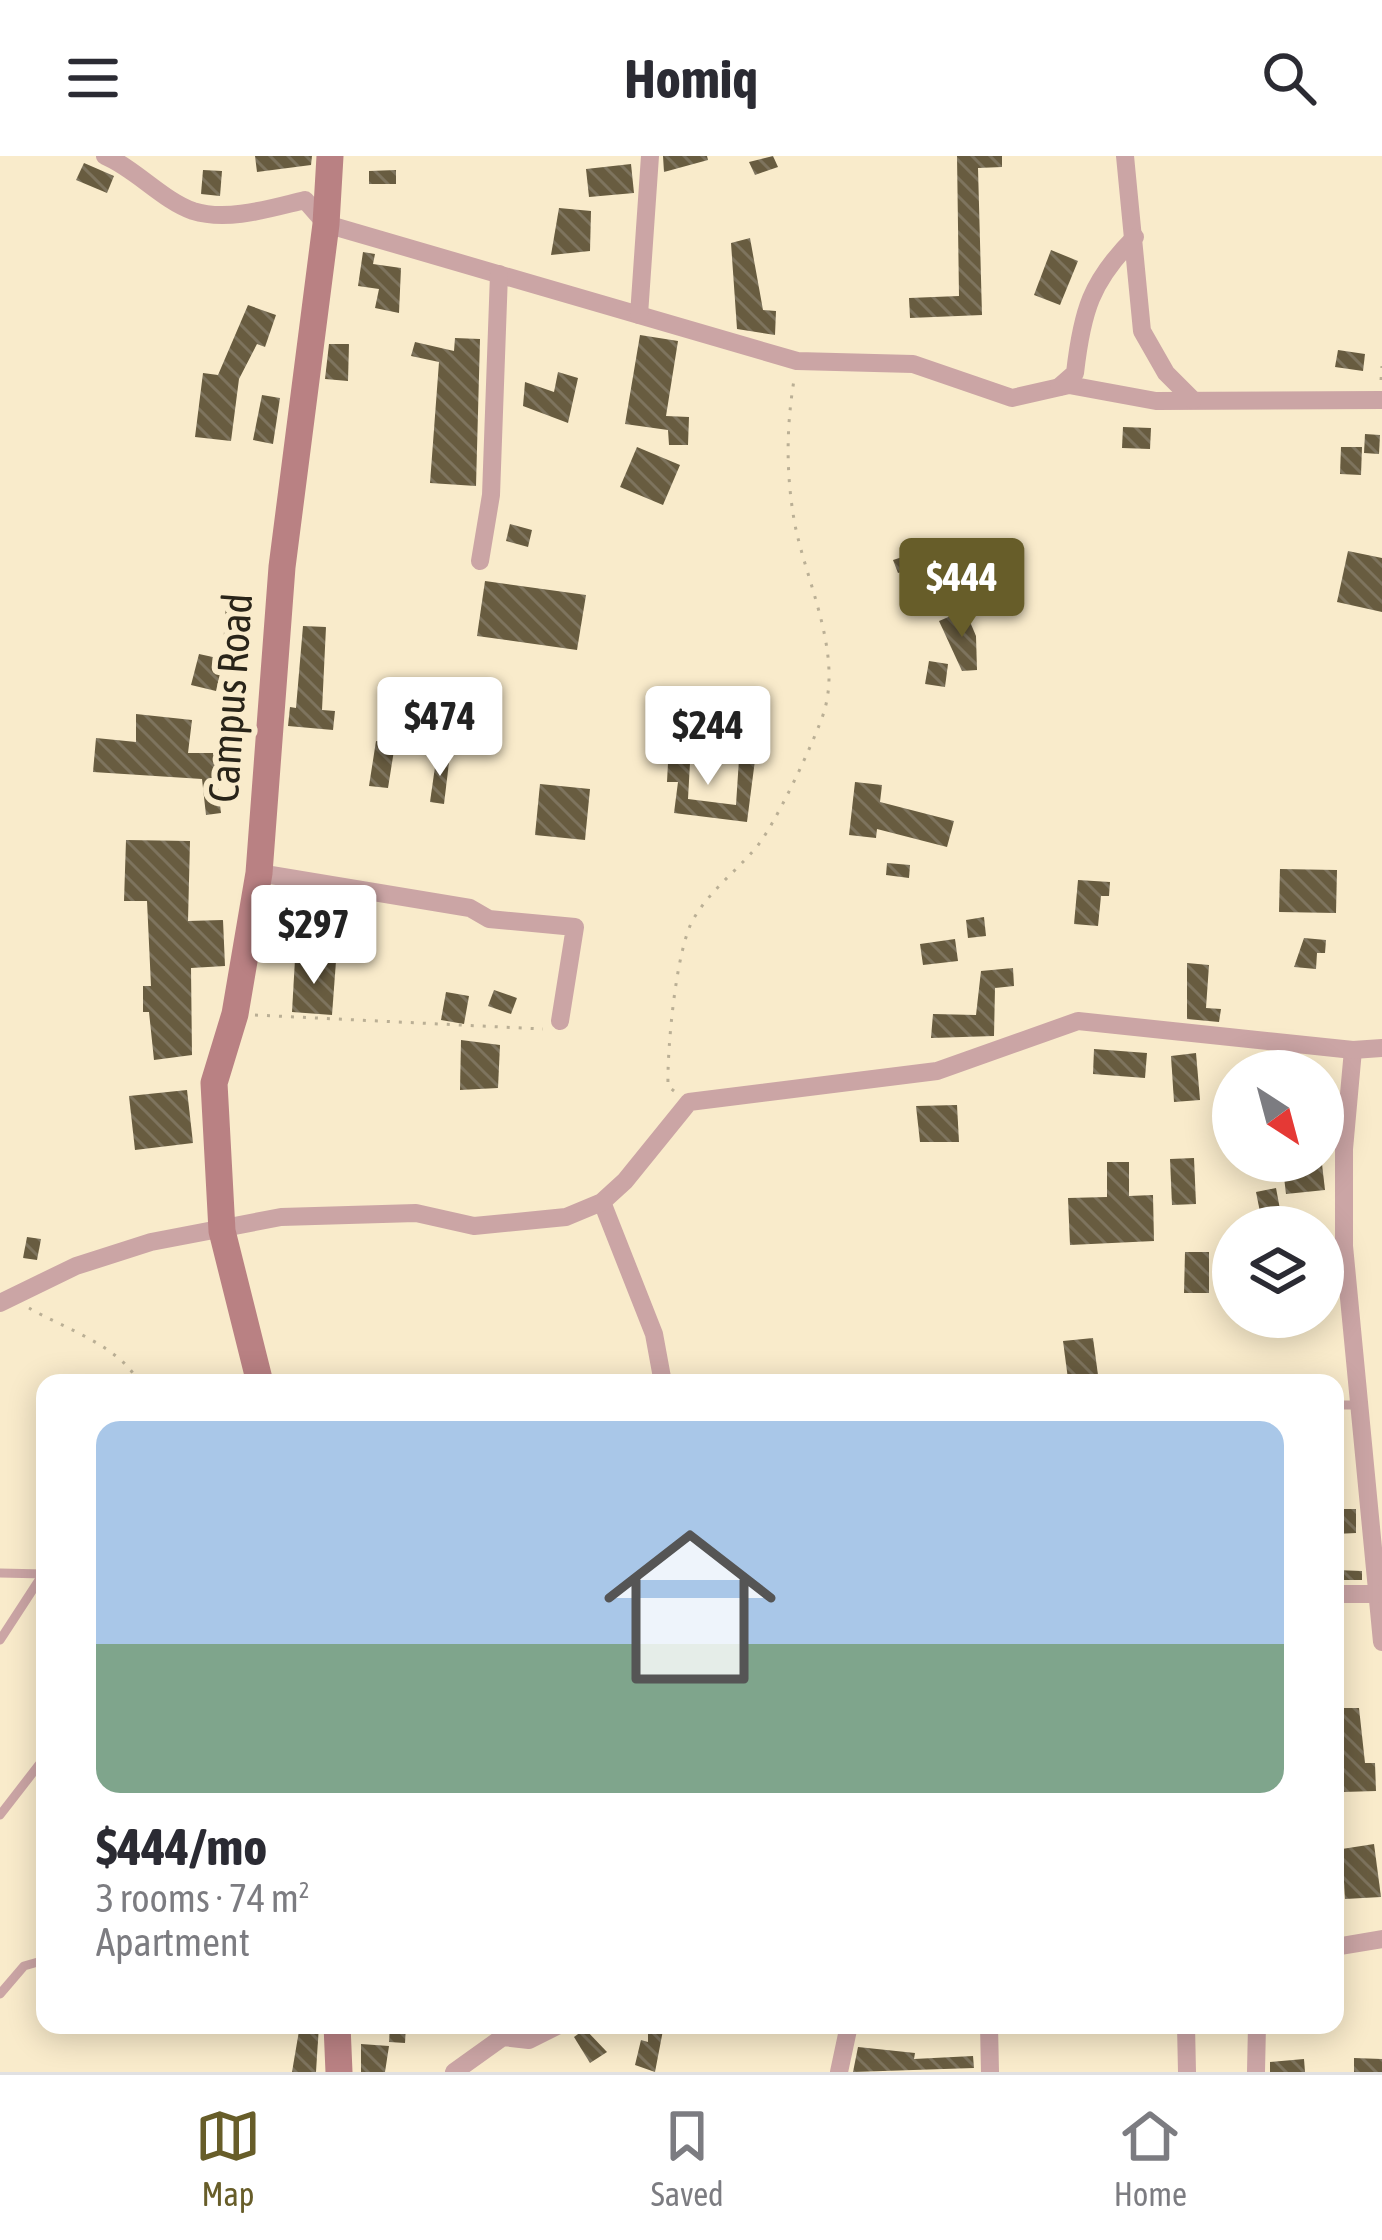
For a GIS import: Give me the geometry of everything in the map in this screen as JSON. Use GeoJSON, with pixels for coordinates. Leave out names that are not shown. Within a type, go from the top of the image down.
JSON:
{"type":"FeatureCollection","features":[{"type":"Feature","properties":{"kind":"street"},"geometry":{"type":"LineString","coordinates":[[105,156],[132,167],[192,210],[223,215],[305,200],[326,224],[797,361],[913,364],[1012,398],[1059,387],[1193,400],[1382,400]]}},
{"type":"Feature","properties":{"kind":"street","name":"Campus Road"},"geometry":{"type":"LineString","coordinates":[[258,1374],[222,1231],[214,1083],[235,1013],[259,873],[282,567],[326,224],[330,156]]}},
{"type":"Feature","properties":{"kind":"street"},"geometry":{"type":"LineString","coordinates":[[640,315],[650,156]]}},
{"type":"Feature","properties":{"kind":"street"},"geometry":{"type":"LineString","coordinates":[[1125,156],[1142,331],[1166,374],[1193,400]]}},
{"type":"Feature","properties":{"kind":"street"},"geometry":{"type":"LineString","coordinates":[[1059,387],[1075,373],[1079,335],[1100,272],[1135,237]]}},
{"type":"Feature","properties":{"kind":"street"},"geometry":{"type":"LineString","coordinates":[[480,561],[491,495],[499,274]]}},
{"type":"Feature","properties":{"kind":"street"},"geometry":{"type":"LineString","coordinates":[[259,873],[470,908],[489,919],[574,928],[560,1021]]}},
{"type":"Feature","properties":{"kind":"street"},"geometry":{"type":"LineString","coordinates":[[7,1300],[76,1266],[151,1242],[281,1217],[342,1212],[416,1214],[474,1226],[533,1223],[602,1202],[689,1102],[937,1071],[1078,1021],[1353,1051],[1382,1048]]}},
{"type":"Feature","properties":{"kind":"street"},"geometry":{"type":"LineString","coordinates":[[1353,1051],[1344,1149],[1344,1246],[1378,1559],[1382,1642]]}},
{"type":"Feature","properties":{"kind":"street"},"geometry":{"type":"LineString","coordinates":[[602,1202],[654,1334],[661,1374]]}},
{"type":"Feature","properties":{"kind":"street"},"geometry":{"type":"LineString","coordinates":[[1344,1594],[1378,1594]]}},
{"type":"Feature","properties":{"kind":"street"},"geometry":{"type":"LineString","coordinates":[[1344,1945],[1382,1939]]}},
{"type":"Feature","properties":{"kind":"street"},"geometry":{"type":"LineString","coordinates":[[337,2034],[339,2072]]}},
{"type":"Feature","properties":{"kind":"street"},"geometry":{"type":"LineString","coordinates":[[454,2072],[500,2034]]}},
{"type":"Feature","properties":{"kind":"street"},"geometry":{"type":"LineString","coordinates":[[839,2072],[847,2034]]}},
{"type":"Feature","properties":{"kind":"street"},"geometry":{"type":"LineString","coordinates":[[989,2034],[990,2072]]}},
{"type":"Feature","properties":{"kind":"street"},"geometry":{"type":"LineString","coordinates":[[1186,2034],[1187,2072]]}},
{"type":"Feature","properties":{"kind":"street"},"geometry":{"type":"LineString","coordinates":[[1256,2072],[1257,2034]]}},
{"type":"Feature","properties":{"kind":"lane"},"geometry":{"type":"LineString","coordinates":[[1344,1405],[1359,1405]]}},
{"type":"Feature","properties":{"kind":"lane"},"geometry":{"type":"LineString","coordinates":[[0,1573],[36,1574]]}},
{"type":"Feature","properties":{"kind":"lane"},"geometry":{"type":"LineString","coordinates":[[0,1640],[36,1586]]}},
{"type":"Feature","properties":{"kind":"lane"},"geometry":{"type":"LineString","coordinates":[[0,1815],[36,1769]]}},
{"type":"Feature","properties":{"kind":"lane"},"geometry":{"type":"LineString","coordinates":[[1,1990],[24,1966],[36,1963]]}},
{"type":"Feature","properties":{"kind":"path"},"geometry":{"type":"LineString","coordinates":[[689,1102],[668,1086],[667,1042],[678,1003],[677,970],[692,920],[767,832],[824,711],[830,673],[786,460],[797,361]]}},
{"type":"Feature","properties":{"kind":"path"},"geometry":{"type":"LineString","coordinates":[[235,1013],[530,1032],[560,1021]]}},
{"type":"Feature","properties":{"kind":"path"},"geometry":{"type":"LineString","coordinates":[[7,1300],[109,1352],[135,1374]]}},
{"type":"Feature","properties":{"kind":"building"},"geometry":{"type":"Polygon","coordinates":[[[255,156],[312,156],[311,165],[257,172],[255,156]]]}},
{"type":"Feature","properties":{"kind":"building"},"geometry":{"type":"Polygon","coordinates":[[[663,156],[707,156],[708,160],[664,172],[663,156]]]}},
{"type":"Feature","properties":{"kind":"building"},"geometry":{"type":"Polygon","coordinates":[[[773,156],[778,167],[755,175],[749,162],[773,156]]]}},
{"type":"Feature","properties":{"kind":"building"},"geometry":{"type":"Polygon","coordinates":[[[957,156],[1002,156],[1002,167],[978,168],[982,315],[910,318],[909,298],[959,296],[957,156]]]}},
{"type":"Feature","properties":{"kind":"building"},"geometry":{"type":"Polygon","coordinates":[[[84,163],[114,176],[107,193],[76,180],[84,163]]]}},
{"type":"Feature","properties":{"kind":"building"},"geometry":{"type":"Polygon","coordinates":[[[631,164],[634,193],[589,197],[586,169],[631,164]]]}},
{"type":"Feature","properties":{"kind":"building"},"geometry":{"type":"Polygon","coordinates":[[[203,170],[222,171],[220,196],[201,194],[203,170]]]}},
{"type":"Feature","properties":{"kind":"building"},"geometry":{"type":"Polygon","coordinates":[[[396,170],[396,184],[369,184],[369,171],[396,170]]]}},
{"type":"Feature","properties":{"kind":"building"},"geometry":{"type":"Polygon","coordinates":[[[559,208],[591,211],[590,251],[551,255],[559,208]]]}},
{"type":"Feature","properties":{"kind":"building"},"geometry":{"type":"Polygon","coordinates":[[[750,238],[763,310],[776,311],[775,335],[737,329],[731,243],[750,238]]]}},
{"type":"Feature","properties":{"kind":"building"},"geometry":{"type":"Polygon","coordinates":[[[1051,250],[1078,261],[1060,305],[1034,295],[1051,250]]]}},
{"type":"Feature","properties":{"kind":"building"},"geometry":{"type":"Polygon","coordinates":[[[363,252],[375,254],[373,264],[401,268],[399,313],[375,308],[379,289],[358,286],[363,252]]]}},
{"type":"Feature","properties":{"kind":"building"},"geometry":{"type":"Polygon","coordinates":[[[248,305],[276,315],[265,347],[257,344],[239,379],[231,441],[195,437],[203,373],[218,375],[248,305]]]}},
{"type":"Feature","properties":{"kind":"building"},"geometry":{"type":"Polygon","coordinates":[[[640,335],[678,341],[666,416],[689,417],[688,445],[669,445],[668,430],[625,424],[640,335]]]}},
{"type":"Feature","properties":{"kind":"building"},"geometry":{"type":"Polygon","coordinates":[[[455,338],[480,339],[476,486],[430,483],[439,362],[411,356],[415,342],[454,351],[455,338]]]}},
{"type":"Feature","properties":{"kind":"building"},"geometry":{"type":"Polygon","coordinates":[[[329,344],[349,344],[348,381],[325,379],[329,344]]]}},
{"type":"Feature","properties":{"kind":"building"},"geometry":{"type":"Polygon","coordinates":[[[1338,350],[1365,354],[1363,371],[1335,367],[1338,350]]]}},
{"type":"Feature","properties":{"kind":"building"},"geometry":{"type":"Polygon","coordinates":[[[558,372],[578,378],[568,423],[523,406],[525,382],[554,392],[558,372]]]}},
{"type":"Feature","properties":{"kind":"building"},"geometry":{"type":"Polygon","coordinates":[[[262,395],[280,398],[273,444],[253,440],[262,395]]]}},
{"type":"Feature","properties":{"kind":"building"},"geometry":{"type":"Polygon","coordinates":[[[1123,427],[1151,428],[1150,449],[1122,448],[1123,427]]]}},
{"type":"Feature","properties":{"kind":"building"},"geometry":{"type":"Polygon","coordinates":[[[1365,434],[1380,435],[1379,454],[1364,453],[1365,434]]]}},
{"type":"Feature","properties":{"kind":"building"},"geometry":{"type":"Polygon","coordinates":[[[637,447],[680,465],[663,505],[620,487],[637,447]]]}},
{"type":"Feature","properties":{"kind":"building"},"geometry":{"type":"Polygon","coordinates":[[[1341,447],[1362,447],[1361,475],[1340,474],[1341,447]]]}},
{"type":"Feature","properties":{"kind":"building"},"geometry":{"type":"Polygon","coordinates":[[[510,524],[532,530],[528,547],[506,541],[510,524]]]}},
{"type":"Feature","properties":{"kind":"building"},"geometry":{"type":"Polygon","coordinates":[[[921,551],[925,564],[898,573],[893,560],[921,551]]]}},
{"type":"Feature","properties":{"kind":"building"},"geometry":{"type":"Polygon","coordinates":[[[1348,551],[1382,558],[1382,612],[1337,602],[1348,551]]]}},
{"type":"Feature","properties":{"kind":"building"},"geometry":{"type":"Polygon","coordinates":[[[485,581],[586,595],[577,650],[477,636],[485,581]]]}},
{"type":"Feature","properties":{"kind":"building"},"geometry":{"type":"Polygon","coordinates":[[[227,591],[250,591],[243,662],[223,660],[216,691],[191,685],[199,654],[222,659],[227,591]]]}},
{"type":"Feature","properties":{"kind":"building"},"geometry":{"type":"Polygon","coordinates":[[[965,610],[976,636],[977,670],[962,671],[939,621],[965,610]]]}},
{"type":"Feature","properties":{"kind":"building"},"geometry":{"type":"Polygon","coordinates":[[[303,626],[326,627],[322,710],[335,711],[333,730],[288,726],[290,707],[296,708],[303,626]]]}},
{"type":"Feature","properties":{"kind":"building"},"geometry":{"type":"Polygon","coordinates":[[[929,661],[948,664],[945,687],[925,684],[929,661]]]}},
{"type":"Feature","properties":{"kind":"building"},"geometry":{"type":"Polygon","coordinates":[[[136,714],[192,720],[188,753],[237,753],[237,779],[217,779],[221,813],[206,815],[202,779],[93,772],[96,738],[136,742],[136,714]]]}},
{"type":"Feature","properties":{"kind":"building"},"geometry":{"type":"Polygon","coordinates":[[[376,741],[395,744],[388,788],[369,786],[376,741]]]}},
{"type":"Feature","properties":{"kind":"building"},"geometry":{"type":"Polygon","coordinates":[[[669,744],[691,745],[688,799],[736,805],[739,759],[755,760],[747,822],[674,813],[678,782],[667,782],[669,744]]]}},
{"type":"Feature","properties":{"kind":"building"},"geometry":{"type":"Polygon","coordinates":[[[437,753],[450,754],[444,804],[430,802],[437,753]]]}},
{"type":"Feature","properties":{"kind":"building"},"geometry":{"type":"Polygon","coordinates":[[[855,782],[882,785],[880,802],[954,821],[947,847],[877,829],[876,838],[849,835],[855,782]]]}},
{"type":"Feature","properties":{"kind":"building"},"geometry":{"type":"Polygon","coordinates":[[[540,784],[590,789],[585,840],[535,835],[540,784]]]}},
{"type":"Feature","properties":{"kind":"building"},"geometry":{"type":"Polygon","coordinates":[[[126,840],[190,841],[188,921],[223,920],[225,966],[191,968],[192,1055],[154,1060],[149,1012],[143,1012],[143,986],[151,986],[147,901],[124,901],[126,840]]]}},
{"type":"Feature","properties":{"kind":"building"},"geometry":{"type":"Polygon","coordinates":[[[887,863],[910,865],[909,878],[886,875],[887,863]]]}},
{"type":"Feature","properties":{"kind":"building"},"geometry":{"type":"Polygon","coordinates":[[[1280,869],[1337,870],[1336,913],[1279,912],[1280,869]]]}},
{"type":"Feature","properties":{"kind":"building"},"geometry":{"type":"Polygon","coordinates":[[[1078,880],[1110,882],[1109,896],[1101,896],[1098,926],[1074,924],[1078,880]]]}},
{"type":"Feature","properties":{"kind":"building"},"geometry":{"type":"Polygon","coordinates":[[[984,917],[986,936],[968,938],[966,920],[984,917]]]}},
{"type":"Feature","properties":{"kind":"building"},"geometry":{"type":"Polygon","coordinates":[[[1304,938],[1326,940],[1325,953],[1317,953],[1316,969],[1294,967],[1304,938]]]}},
{"type":"Feature","properties":{"kind":"building"},"geometry":{"type":"Polygon","coordinates":[[[955,939],[958,961],[923,965],[920,944],[955,939]]]}},
{"type":"Feature","properties":{"kind":"building"},"geometry":{"type":"Polygon","coordinates":[[[295,959],[336,961],[332,1015],[292,1012],[295,959]]]}},
{"type":"Feature","properties":{"kind":"building"},"geometry":{"type":"Polygon","coordinates":[[[1187,963],[1209,965],[1206,1008],[1221,1009],[1219,1022],[1187,1019],[1187,963]]]}},
{"type":"Feature","properties":{"kind":"building"},"geometry":{"type":"Polygon","coordinates":[[[1013,968],[1014,986],[995,988],[994,1036],[931,1038],[933,1014],[976,1015],[981,971],[1013,968]]]}},
{"type":"Feature","properties":{"kind":"building"},"geometry":{"type":"Polygon","coordinates":[[[494,990],[517,998],[511,1014],[488,1006],[494,990]]]}},
{"type":"Feature","properties":{"kind":"building"},"geometry":{"type":"Polygon","coordinates":[[[446,992],[469,996],[464,1024],[441,1020],[446,992]]]}},
{"type":"Feature","properties":{"kind":"building"},"geometry":{"type":"Polygon","coordinates":[[[461,1040],[500,1045],[498,1088],[460,1090],[461,1040]]]}},
{"type":"Feature","properties":{"kind":"building"},"geometry":{"type":"Polygon","coordinates":[[[1094,1049],[1147,1053],[1145,1078],[1093,1074],[1094,1049]]]}},
{"type":"Feature","properties":{"kind":"building"},"geometry":{"type":"Polygon","coordinates":[[[1196,1053],[1200,1100],[1174,1102],[1171,1056],[1196,1053]]]}},
{"type":"Feature","properties":{"kind":"building"},"geometry":{"type":"Polygon","coordinates":[[[187,1090],[193,1143],[135,1150],[129,1096],[187,1090]]]}},
{"type":"Feature","properties":{"kind":"building"},"geometry":{"type":"Polygon","coordinates":[[[957,1105],[959,1142],[920,1142],[916,1106],[957,1105]]]}},
{"type":"Feature","properties":{"kind":"building"},"geometry":{"type":"Polygon","coordinates":[[[1194,1158],[1196,1204],[1172,1205],[1170,1159],[1194,1158]]]}},
{"type":"Feature","properties":{"kind":"building"},"geometry":{"type":"Polygon","coordinates":[[[1107,1162],[1129,1162],[1129,1196],[1153,1195],[1154,1241],[1070,1245],[1068,1198],[1107,1197],[1107,1162]]]}},
{"type":"Feature","properties":{"kind":"building"},"geometry":{"type":"Polygon","coordinates":[[[1285,1182],[1324,1182],[1325,1190],[1286,1194],[1285,1182]]]}},
{"type":"Feature","properties":{"kind":"building"},"geometry":{"type":"Polygon","coordinates":[[[1276,1188],[1279,1206],[1259,1206],[1256,1192],[1276,1188]]]}},
{"type":"Feature","properties":{"kind":"building"},"geometry":{"type":"Polygon","coordinates":[[[27,1237],[41,1239],[37,1260],[23,1258],[27,1237]]]}},
{"type":"Feature","properties":{"kind":"building"},"geometry":{"type":"Polygon","coordinates":[[[1185,1252],[1209,1252],[1209,1293],[1184,1293],[1185,1252]]]}},
{"type":"Feature","properties":{"kind":"building"},"geometry":{"type":"Polygon","coordinates":[[[1093,1338],[1098,1374],[1067,1374],[1063,1341],[1093,1338]]]}},
{"type":"Feature","properties":{"kind":"building"},"geometry":{"type":"Polygon","coordinates":[[[1344,1509],[1356,1509],[1356,1533],[1344,1534],[1344,1509]]]}},
{"type":"Feature","properties":{"kind":"building"},"geometry":{"type":"Polygon","coordinates":[[[1344,1570],[1362,1571],[1362,1580],[1344,1580],[1344,1570]]]}},
{"type":"Feature","properties":{"kind":"building"},"geometry":{"type":"Polygon","coordinates":[[[1344,1708],[1359,1708],[1365,1763],[1375,1763],[1376,1791],[1344,1792],[1344,1708]]]}},
{"type":"Feature","properties":{"kind":"building"},"geometry":{"type":"Polygon","coordinates":[[[1374,1844],[1381,1897],[1345,1899],[1344,1849],[1374,1844]]]}},
{"type":"Feature","properties":{"kind":"building"},"geometry":{"type":"Polygon","coordinates":[[[298,2034],[318,2034],[316,2072],[292,2072],[298,2034]]]}},
{"type":"Feature","properties":{"kind":"building"},"geometry":{"type":"Polygon","coordinates":[[[389,2034],[406,2034],[405,2043],[389,2042],[389,2034]]]}},
{"type":"Feature","properties":{"kind":"building"},"geometry":{"type":"Polygon","coordinates":[[[590,2034],[607,2052],[590,2063],[574,2037],[590,2034]]]}},
{"type":"Feature","properties":{"kind":"building"},"geometry":{"type":"Polygon","coordinates":[[[648,2034],[662,2034],[655,2072],[635,2065],[641,2040],[648,2042],[648,2034]]]}},
{"type":"Feature","properties":{"kind":"building"},"geometry":{"type":"Polygon","coordinates":[[[361,2044],[389,2046],[385,2072],[361,2072],[361,2044]]]}},
{"type":"Feature","properties":{"kind":"building"},"geometry":{"type":"Polygon","coordinates":[[[858,2047],[915,2053],[914,2059],[973,2056],[974,2068],[853,2072],[858,2047]]]}},
{"type":"Feature","properties":{"kind":"building"},"geometry":{"type":"Polygon","coordinates":[[[1354,2058],[1382,2059],[1382,2072],[1354,2072],[1354,2058]]]}},
{"type":"Feature","properties":{"kind":"building"},"geometry":{"type":"Polygon","coordinates":[[[1304,2059],[1305,2072],[1270,2072],[1270,2062],[1304,2059]]]}}]}
